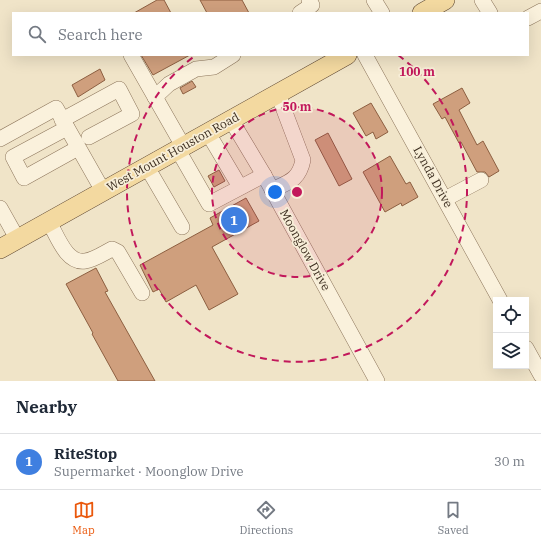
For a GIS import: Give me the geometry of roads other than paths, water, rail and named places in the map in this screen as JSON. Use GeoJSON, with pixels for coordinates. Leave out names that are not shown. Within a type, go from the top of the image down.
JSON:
{"type":"FeatureCollection","features":[{"type":"Feature","properties":{"kind":"main road"},"geometry":{"type":"LineString","coordinates":[[424,12],[445,0]]}},
{"type":"Feature","properties":{"kind":"main road","name":"West Mount Houston Road"},"geometry":{"type":"LineString","coordinates":[[0,250],[343,56]]}},
{"type":"Feature","properties":{"kind":"street"},"geometry":{"type":"LineString","coordinates":[[374,0],[381,12]]}},
{"type":"Feature","properties":{"kind":"street"},"geometry":{"type":"LineString","coordinates":[[482,0],[489,12]]}},
{"type":"Feature","properties":{"kind":"street"},"geometry":{"type":"LineString","coordinates":[[529,17],[541,11]]}},
{"type":"Feature","properties":{"kind":"street"},"geometry":{"type":"LineString","coordinates":[[132,56],[155,97],[209,204],[264,175]]}},
{"type":"Feature","properties":{"kind":"street"},"geometry":{"type":"LineString","coordinates":[[155,97],[169,84],[196,69],[214,67],[231,56]]}},
{"type":"Feature","properties":{"kind":"street","name":"Lynda Drive"},"geometry":{"type":"LineString","coordinates":[[366,56],[498,297]]}},
{"type":"Feature","properties":{"kind":"street"},"geometry":{"type":"LineString","coordinates":[[78,148],[24,178],[13,158],[119,88],[132,114],[89,137]]}},
{"type":"Feature","properties":{"kind":"street"},"geometry":{"type":"LineString","coordinates":[[272,190],[295,178],[301,170],[303,160],[278,94]]}},
{"type":"Feature","properties":{"kind":"street"},"geometry":{"type":"LineString","coordinates":[[0,139],[56,108],[103,191]]}},
{"type":"Feature","properties":{"kind":"street","name":"Moonglow Drive"},"geometry":{"type":"LineString","coordinates":[[231,120],[264,175],[377,381]]}},
{"type":"Feature","properties":{"kind":"street"},"geometry":{"type":"LineString","coordinates":[[208,133],[240,187]]}},
{"type":"Feature","properties":{"kind":"street"},"geometry":{"type":"LineString","coordinates":[[147,167],[182,227]]}},
{"type":"Feature","properties":{"kind":"street"},"geometry":{"type":"LineString","coordinates":[[445,199],[481,180]]}},
{"type":"Feature","properties":{"kind":"street"},"geometry":{"type":"LineString","coordinates":[[0,208],[18,240]]}},
{"type":"Feature","properties":{"kind":"street"},"geometry":{"type":"LineString","coordinates":[[49,222],[68,254],[76,261],[86,261],[112,249],[118,252],[142,293]]}},
{"type":"Feature","properties":{"kind":"street"},"geometry":{"type":"LineString","coordinates":[[529,353],[541,375]]}},
{"type":"Feature","properties":{"kind":"place","name":"RiteStop"},"geometry":{"type":"Point","coordinates":[234,220]}}]}
